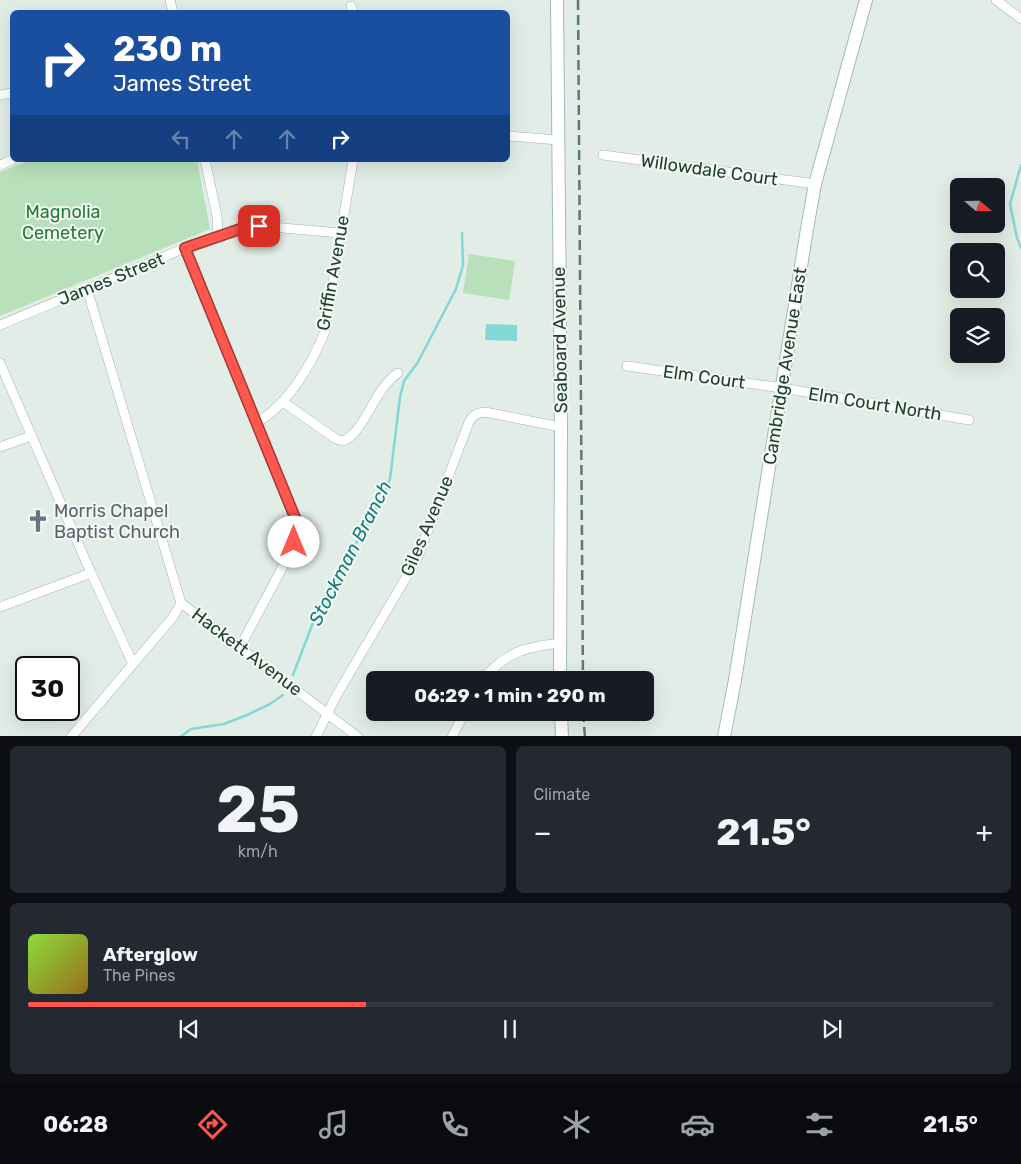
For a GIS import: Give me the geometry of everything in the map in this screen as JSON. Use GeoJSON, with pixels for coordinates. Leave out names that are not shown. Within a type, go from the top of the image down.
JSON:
{"type":"FeatureCollection","features":[{"type":"Feature","properties":{"kind":"street","name":"Seaboard Avenue"},"geometry":{"type":"LineString","coordinates":[[557,0],[561,427],[560,671]]}},
{"type":"Feature","properties":{"kind":"street","name":"Cambridge Avenue East"},"geometry":{"type":"LineString","coordinates":[[724,736],[745,621],[815,184],[866,0]]}},
{"type":"Feature","properties":{"kind":"street"},"geometry":{"type":"LineString","coordinates":[[996,0],[1021,19]]}},
{"type":"Feature","properties":{"kind":"street"},"geometry":{"type":"LineString","coordinates":[[510,136],[558,140]]}},
{"type":"Feature","properties":{"kind":"street","name":"Willowdale Court"},"geometry":{"type":"LineString","coordinates":[[603,154],[815,184]]}},
{"type":"Feature","properties":{"kind":"street"},"geometry":{"type":"LineString","coordinates":[[205,162],[217,216],[218,236]]}},
{"type":"Feature","properties":{"kind":"street","name":"Griffin Avenue"},"geometry":{"type":"LineString","coordinates":[[256,423],[283,402],[315,354],[325,331],[353,162]]}},
{"type":"Feature","properties":{"kind":"street","name":"James Street"},"geometry":{"type":"LineString","coordinates":[[0,325],[185,248],[243,228],[259,226],[341,233]]}},
{"type":"Feature","properties":{"kind":"street"},"geometry":{"type":"LineString","coordinates":[[185,248],[296,520],[297,531],[289,555],[240,647]]}},
{"type":"Feature","properties":{"kind":"street","name":"Hackett Avenue"},"geometry":{"type":"LineString","coordinates":[[87,289],[181,603],[358,736]]}},
{"type":"Feature","properties":{"kind":"street"},"geometry":{"type":"LineString","coordinates":[[0,363],[91,573],[133,664]]}},
{"type":"Feature","properties":{"kind":"street","name":"Elm Court"},"geometry":{"type":"LineString","coordinates":[[627,366],[782,388]]}},
{"type":"Feature","properties":{"kind":"street"},"geometry":{"type":"LineString","coordinates":[[283,402],[336,439],[343,441],[355,432],[384,385],[398,373]]}},
{"type":"Feature","properties":{"kind":"street","name":"Elm Court North"},"geometry":{"type":"LineString","coordinates":[[782,388],[969,420]]}},
{"type":"Feature","properties":{"kind":"street","name":"Giles Avenue"},"geometry":{"type":"LineString","coordinates":[[316,736],[327,713],[417,559],[469,422],[473,416],[485,412],[561,427]]}},
{"type":"Feature","properties":{"kind":"street"},"geometry":{"type":"LineString","coordinates":[[0,447],[31,436]]}},
{"type":"Feature","properties":{"kind":"street"},"geometry":{"type":"LineString","coordinates":[[0,606],[91,573]]}},
{"type":"Feature","properties":{"kind":"street"},"geometry":{"type":"LineString","coordinates":[[71,736],[173,616],[181,603]]}},
{"type":"Feature","properties":{"kind":"street"},"geometry":{"type":"LineString","coordinates":[[490,671],[496,665],[518,651],[533,646],[560,643]]}},
{"type":"Feature","properties":{"kind":"street"},"geometry":{"type":"LineString","coordinates":[[452,736],[460,721]]}},
{"type":"Feature","properties":{"kind":"street"},"geometry":{"type":"LineString","coordinates":[[561,721],[562,736]]}},
{"type":"Feature","properties":{"kind":"green space","name":"Magnolia Cemetery"},"geometry":{"type":"Polygon","coordinates":[[[25,162],[197,162],[210,229],[0,316],[0,172],[25,162]]]}},
{"type":"Feature","properties":{"kind":"green space"},"geometry":{"type":"Polygon","coordinates":[[[469,254],[515,261],[509,300],[463,293],[469,254]]]}},
{"type":"Feature","properties":{"kind":"water"},"geometry":{"type":"Polygon","coordinates":[[[486,324],[517,325],[517,341],[485,340],[486,324]]]}},
{"type":"Feature","properties":{"kind":"waterway"},"geometry":{"type":"LineString","coordinates":[[1021,165],[1010,204],[1021,248]]}},
{"type":"Feature","properties":{"kind":"waterway","name":"Stockman Branch"},"geometry":{"type":"LineString","coordinates":[[293,675],[314,620],[335,577],[367,526],[390,479],[400,397],[404,381],[418,362],[456,289],[463,265],[462,233]]}},
{"type":"Feature","properties":{"kind":"waterway","name":"Stockman Branch"},"geometry":{"type":"LineString","coordinates":[[181,736],[191,729],[224,724],[247,715],[270,704],[283,695]]}},
{"type":"Feature","properties":{"kind":"railway"},"geometry":{"type":"LineString","coordinates":[[578,0],[583,671]]}},
{"type":"Feature","properties":{"kind":"railway"},"geometry":{"type":"LineString","coordinates":[[584,721],[585,736]]}},
{"type":"Feature","properties":{"kind":"place","name":"Morris Chapel Baptist Church"},"geometry":{"type":"Point","coordinates":[38,521]}},
{"type":"Feature","properties":{"kind":"route"},"geometry":{"type":"LineString","coordinates":[[259,226],[243,228],[185,248],[296,520],[297,531],[294,542]]}}]}
